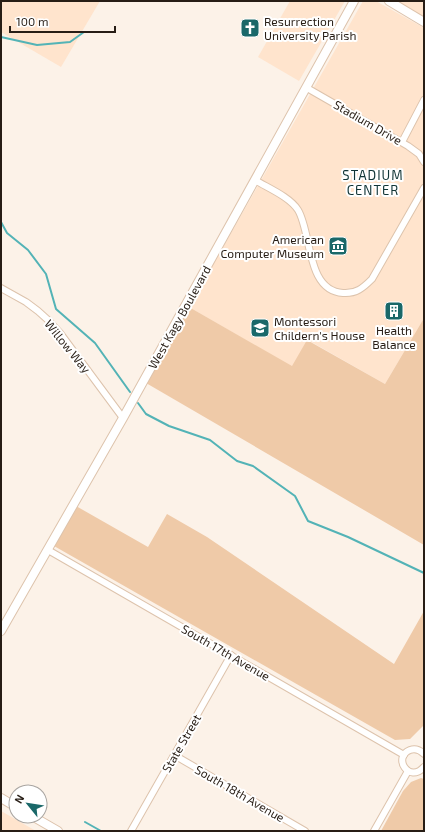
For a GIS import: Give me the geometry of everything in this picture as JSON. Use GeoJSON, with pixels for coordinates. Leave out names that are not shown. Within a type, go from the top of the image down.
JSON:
{"type":"FeatureCollection","features":[{"type":"Feature","properties":{"kind":"main road","name":"West Kagy Boulevard"},"geometry":{"type":"LineString","coordinates":[[1,631],[123,418],[354,1]]}},
{"type":"Feature","properties":{"kind":"main road"},"geometry":{"type":"LineString","coordinates":[[389,1],[424,22]]}},
{"type":"Feature","properties":{"kind":"main road"},"geometry":{"type":"LineString","coordinates":[[46,824],[58,831]]}},
{"type":"Feature","properties":{"kind":"street","name":"Stadium Drive"},"geometry":{"type":"LineString","coordinates":[[307,88],[402,142],[419,154],[424,162]]}},
{"type":"Feature","properties":{"kind":"street"},"geometry":{"type":"LineString","coordinates":[[402,142],[424,100]]}},
{"type":"Feature","properties":{"kind":"street"},"geometry":{"type":"LineString","coordinates":[[255,180],[294,204],[302,218],[317,274],[325,286],[338,293],[352,293],[360,290],[372,279],[422,197],[424,188]]}},
{"type":"Feature","properties":{"kind":"street","name":"Willow Way"},"geometry":{"type":"LineString","coordinates":[[1,288],[26,302],[48,320],[60,333],[123,418]]}},
{"type":"Feature","properties":{"kind":"street","name":"South 17th Avenue"},"geometry":{"type":"LineString","coordinates":[[48,550],[404,755]]}},
{"type":"Feature","properties":{"kind":"street","name":"State Street"},"geometry":{"type":"LineString","coordinates":[[131,831],[231,655]]}},
{"type":"Feature","properties":{"kind":"street"},"geometry":{"type":"LineString","coordinates":[[424,744],[422,752],[414,749],[411,750],[404,755],[402,761],[405,768],[412,773],[420,772],[424,768]]}},
{"type":"Feature","properties":{"kind":"street","name":"South 18th Avenue"},"geometry":{"type":"LineString","coordinates":[[174,755],[305,831]]}},
{"type":"Feature","properties":{"kind":"street"},"geometry":{"type":"LineString","coordinates":[[374,831],[408,771]]}},
{"type":"Feature","properties":{"kind":"shaded area"},"geometry":{"type":"Polygon","coordinates":[[[1,1],[100,1],[61,67],[1,32],[1,1]]]}},
{"type":"Feature","properties":{"kind":"shaded area"},"geometry":{"type":"Polygon","coordinates":[[[290,1],[345,1],[299,81],[258,57],[290,1]]]}},
{"type":"Feature","properties":{"kind":"shaded area","name":"STADIUM CENTER"},"geometry":{"type":"Polygon","coordinates":[[[363,1],[376,1],[424,28],[424,318],[385,384],[308,340],[292,367],[189,307],[363,1]]]}},
{"type":"Feature","properties":{"kind":"shaded area"},"geometry":{"type":"Polygon","coordinates":[[[390,1],[424,1],[424,21],[390,1]]]}},
{"type":"Feature","properties":{"kind":"shaded area"},"geometry":{"type":"Polygon","coordinates":[[[189,307],[292,366],[307,340],[385,384],[424,318],[424,545],[146,383],[189,307]]]}},
{"type":"Feature","properties":{"kind":"shaded area"},"geometry":{"type":"Polygon","coordinates":[[[76,506],[148,547],[167,514],[207,537],[394,664],[424,611],[424,725],[410,739],[395,740],[54,546],[76,506]]]}},
{"type":"Feature","properties":{"kind":"shaded area"},"geometry":{"type":"Polygon","coordinates":[[[421,778],[424,779],[424,831],[381,831],[403,791],[411,782],[421,778]]]}},
{"type":"Feature","properties":{"kind":"shaded area"},"geometry":{"type":"Polygon","coordinates":[[[1,811],[8,815],[8,824],[24,824],[36,831],[1,831],[1,811]]]}},
{"type":"Feature","properties":{"kind":"waterway"},"geometry":{"type":"LineString","coordinates":[[1,37],[37,45],[70,42],[84,32]]}},
{"type":"Feature","properties":{"kind":"waterway"},"geometry":{"type":"LineString","coordinates":[[1,222],[7,233],[28,250],[46,274],[56,309],[95,343],[130,392]]}},
{"type":"Feature","properties":{"kind":"waterway"},"geometry":{"type":"LineString","coordinates":[[138,403],[146,414],[169,426],[210,440],[237,461],[253,466],[295,496],[308,521],[348,537],[424,573]]}},
{"type":"Feature","properties":{"kind":"waterway"},"geometry":{"type":"LineString","coordinates":[[85,822],[101,831]]}},
{"type":"Feature","properties":{"kind":"place","name":"Resurrection University Parish"},"geometry":{"type":"Point","coordinates":[250,28]}},
{"type":"Feature","properties":{"kind":"place","name":"American Computer Museum"},"geometry":{"type":"Point","coordinates":[338,246]}},
{"type":"Feature","properties":{"kind":"place","name":"Health Balance"},"geometry":{"type":"Point","coordinates":[394,311]}},
{"type":"Feature","properties":{"kind":"place","name":"Montessori Childern's House"},"geometry":{"type":"Point","coordinates":[260,328]}},
{"type":"Feature","properties":{"kind":"district","name":"STADIUM CENTER"},"geometry":{"type":"Point","coordinates":[373,182]}}]}
